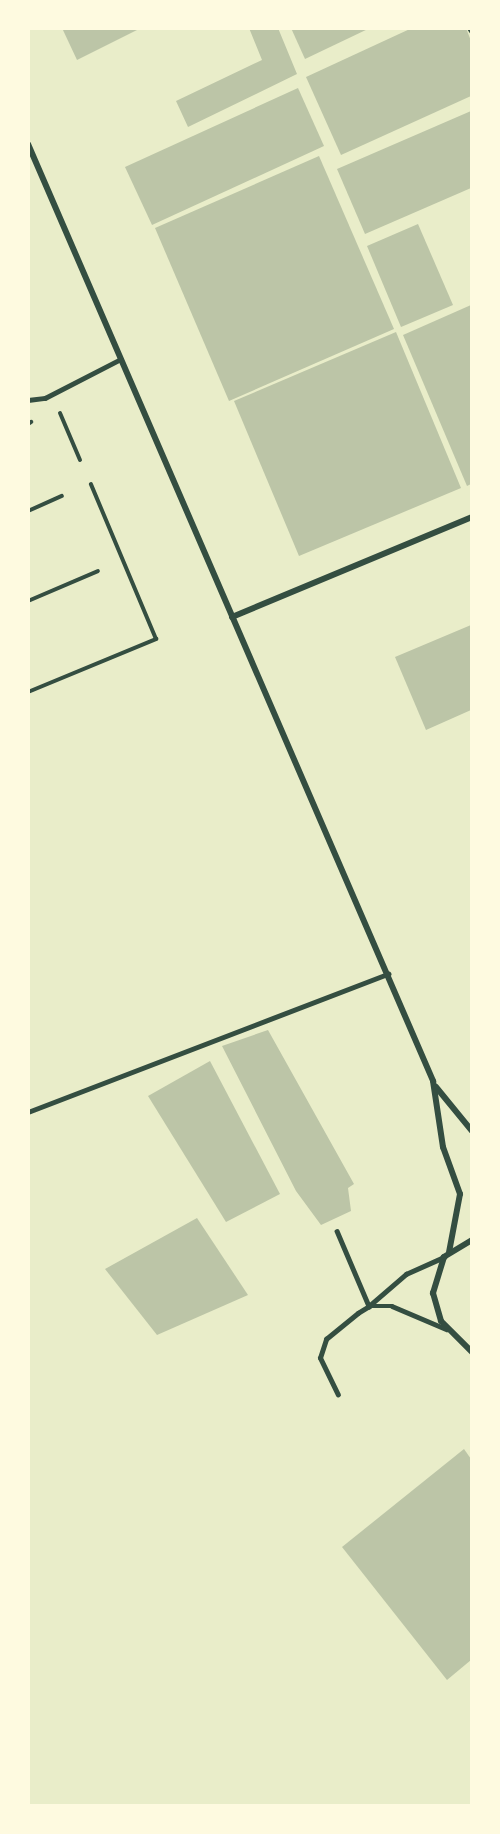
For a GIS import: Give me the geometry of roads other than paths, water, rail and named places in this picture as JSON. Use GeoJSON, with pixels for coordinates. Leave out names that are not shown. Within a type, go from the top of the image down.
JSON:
{"type":"FeatureCollection","features":[{"type":"Feature","properties":{"kind":"street"},"geometry":{"type":"LineString","coordinates":[[28,144],[435,1087],[443,1147],[460,1194],[446,1255],[433,1293],[447,1329],[471,1352]]}},
{"type":"Feature","properties":{"kind":"street"},"geometry":{"type":"LineString","coordinates":[[232,617],[471,517]]}},
{"type":"Feature","properties":{"kind":"street"},"geometry":{"type":"LineString","coordinates":[[435,1087],[471,1131]]}},
{"type":"Feature","properties":{"kind":"street"},"geometry":{"type":"LineString","coordinates":[[446,1255],[471,1240]]}},
{"type":"Feature","properties":{"kind":"lane"},"geometry":{"type":"LineString","coordinates":[[28,400],[45,398],[121,359]]}},
{"type":"Feature","properties":{"kind":"lane"},"geometry":{"type":"LineString","coordinates":[[28,1113],[388,974]]}},
{"type":"Feature","properties":{"kind":"lane"},"geometry":{"type":"LineString","coordinates":[[338,1231],[369,1306]]}},
{"type":"Feature","properties":{"kind":"lane"},"geometry":{"type":"LineString","coordinates":[[338,1395],[320,1358],[326,1339],[406,1274],[446,1255]]}},
{"type":"Feature","properties":{"kind":"lane"},"geometry":{"type":"LineString","coordinates":[[369,1306],[405,1309],[447,1329]]}}]}
